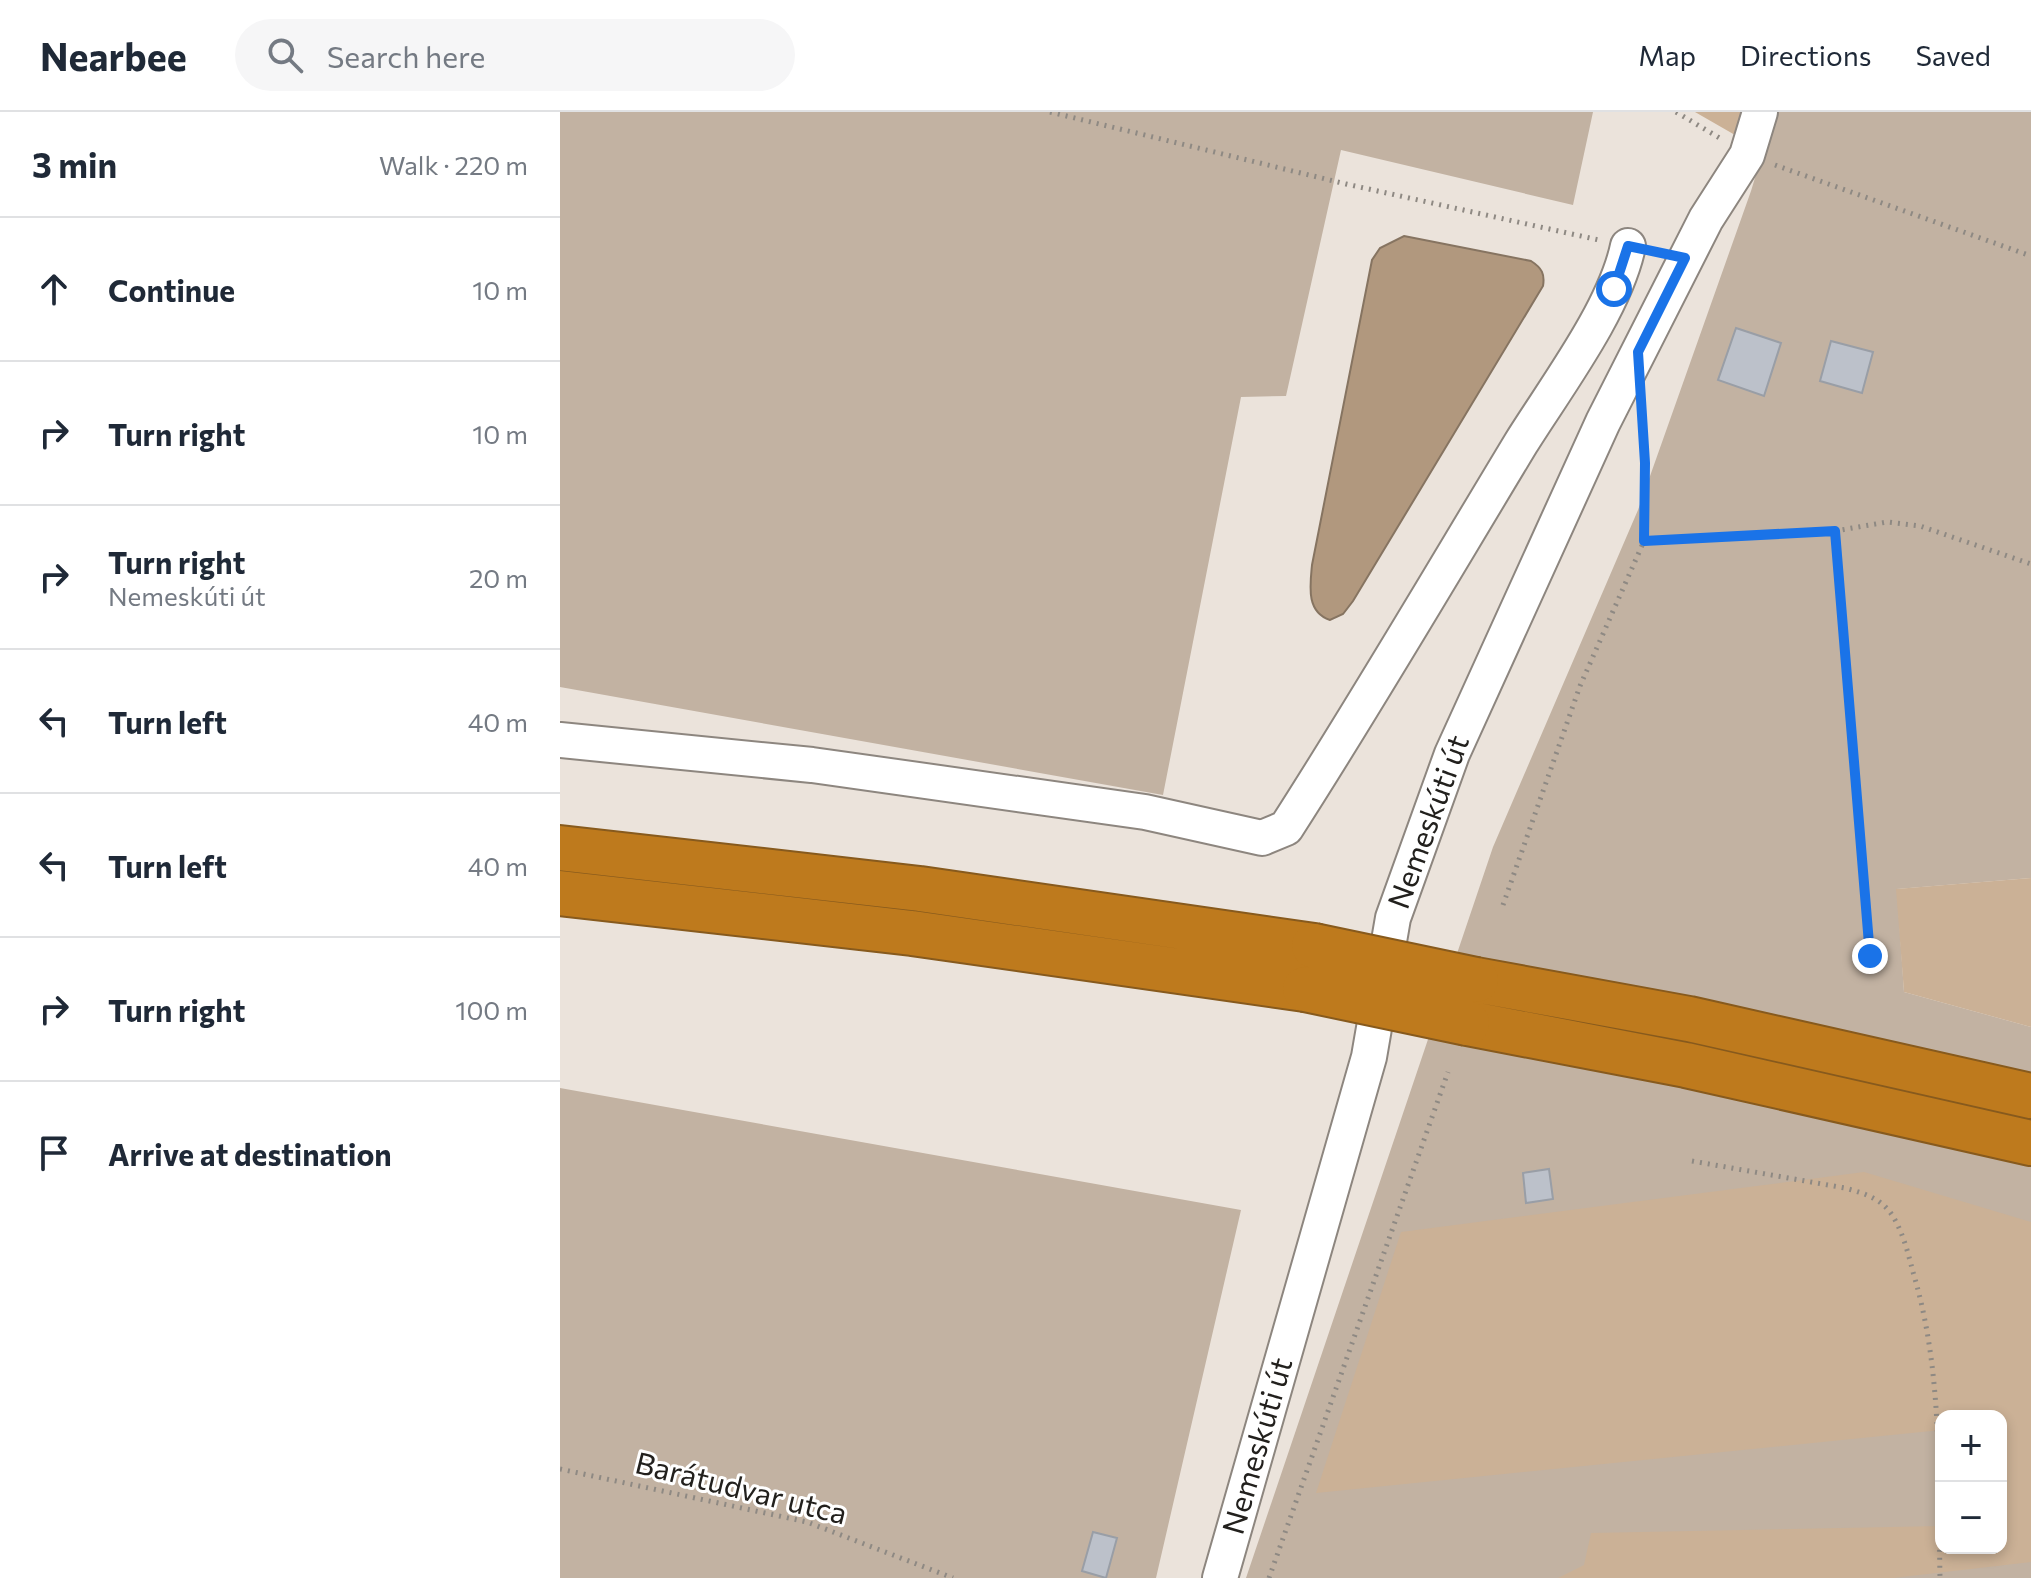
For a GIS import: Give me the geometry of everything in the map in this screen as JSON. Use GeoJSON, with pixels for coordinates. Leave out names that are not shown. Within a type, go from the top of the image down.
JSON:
{"type":"FeatureCollection","features":[{"type":"Feature","properties":{"kind":"highway"},"geometry":{"type":"LineString","coordinates":[[560,848],[920,889],[1314,946],[1476,980],[1689,1019],[2031,1096]]}},
{"type":"Feature","properties":{"kind":"highway"},"geometry":{"type":"LineString","coordinates":[[560,893],[912,933],[1305,989],[1686,1065],[2031,1143]]}},
{"type":"Feature","properties":{"kind":"street","name":"Nemeskúti út"},"geometry":{"type":"LineString","coordinates":[[1220,1578],[1369,1057],[1393,918],[1452,754],[1603,422],[1706,219],[1747,155],[1760,112]]}},
{"type":"Feature","properties":{"kind":"street"},"geometry":{"type":"LineString","coordinates":[[560,740],[812,765],[1145,812],[1262,838],[1274,835],[1286,828],[1330,758],[1570,363],[1614,289],[1628,246]]}},
{"type":"Feature","properties":{"kind":"path"},"geometry":{"type":"LineString","coordinates":[[1050,112],[1346,184],[1628,246]]}},
{"type":"Feature","properties":{"kind":"path"},"geometry":{"type":"LineString","coordinates":[[1676,112],[1747,155],[2031,256]]}},
{"type":"Feature","properties":{"kind":"path"},"geometry":{"type":"LineString","coordinates":[[1503,905],[1580,686],[1644,541],[1642,404]]}},
{"type":"Feature","properties":{"kind":"path"},"geometry":{"type":"LineString","coordinates":[[1644,541],[1835,531],[1887,522],[1920,526],[2031,564]]}},
{"type":"Feature","properties":{"kind":"path"},"geometry":{"type":"LineString","coordinates":[[1835,531],[1870,956]]}},
{"type":"Feature","properties":{"kind":"path"},"geometry":{"type":"LineString","coordinates":[[1269,1578],[1448,1072]]}},
{"type":"Feature","properties":{"kind":"path"},"geometry":{"type":"LineString","coordinates":[[1692,1161],[1865,1193],[1891,1213],[1900,1231],[1918,1289],[1936,1373],[1940,1578]]}},
{"type":"Feature","properties":{"kind":"path","name":"Barátudvar utca"},"geometry":{"type":"LineString","coordinates":[[560,1469],[807,1522],[953,1578]]}},
{"type":"Feature","properties":{"kind":"shaded area"},"geometry":{"type":"Polygon","coordinates":[[[560,112],[1593,112],[1573,205],[1341,150],[1286,396],[1241,397],[1163,795],[560,687],[560,112]]]}},
{"type":"Feature","properties":{"kind":"shaded area"},"geometry":{"type":"Polygon","coordinates":[[[1695,112],[1742,112],[1735,135],[1695,112]]]}},
{"type":"Feature","properties":{"kind":"shaded area"},"geometry":{"type":"Polygon","coordinates":[[[1775,112],[2031,112],[2031,878],[1897,889],[1904,992],[2031,1027],[2031,1578],[1246,1578],[1493,847],[1638,510],[1751,191],[1775,112]]]}},
{"type":"Feature","properties":{"kind":"shaded area"},"geometry":{"type":"Polygon","coordinates":[[[1404,236],[1531,261],[1542,272],[1543,286],[1353,601],[1343,614],[1330,620],[1313,605],[1310,590],[1312,565],[1372,260],[1380,248],[1404,236]]]}},
{"type":"Feature","properties":{"kind":"shaded area"},"geometry":{"type":"Polygon","coordinates":[[[2031,878],[2031,1027],[1904,992],[1896,889],[2031,878]]]}},
{"type":"Feature","properties":{"kind":"shaded area"},"geometry":{"type":"Polygon","coordinates":[[[560,1088],[1241,1210],[1156,1578],[560,1578],[560,1088]]]}},
{"type":"Feature","properties":{"kind":"shaded area"},"geometry":{"type":"Polygon","coordinates":[[[1864,1172],[2031,1222],[2031,1562],[1893,1578],[1558,1578],[1584,1565],[1591,1533],[1935,1526],[1935,1554],[2007,1554],[2007,1410],[1935,1410],[1935,1431],[1316,1493],[1401,1232],[1864,1172]]]}},
{"type":"Feature","properties":{"kind":"building"},"geometry":{"type":"Polygon","coordinates":[[[1736,328],[1781,343],[1764,396],[1718,380],[1736,328]]]}},
{"type":"Feature","properties":{"kind":"building"},"geometry":{"type":"Polygon","coordinates":[[[1831,341],[1873,352],[1862,393],[1820,381],[1831,341]]]}},
{"type":"Feature","properties":{"kind":"building"},"geometry":{"type":"Polygon","coordinates":[[[1549,1169],[1553,1199],[1526,1203],[1523,1173],[1549,1169]]]}},
{"type":"Feature","properties":{"kind":"building"},"geometry":{"type":"Polygon","coordinates":[[[1093,1532],[1117,1538],[1106,1578],[1082,1571],[1093,1532]]]}},
{"type":"Feature","properties":{"kind":"route"},"geometry":{"type":"LineString","coordinates":[[1614,289],[1624,267],[1628,246],[1685,258],[1638,352],[1644,418],[1644,541],[1835,531],[1870,956]]}}]}
